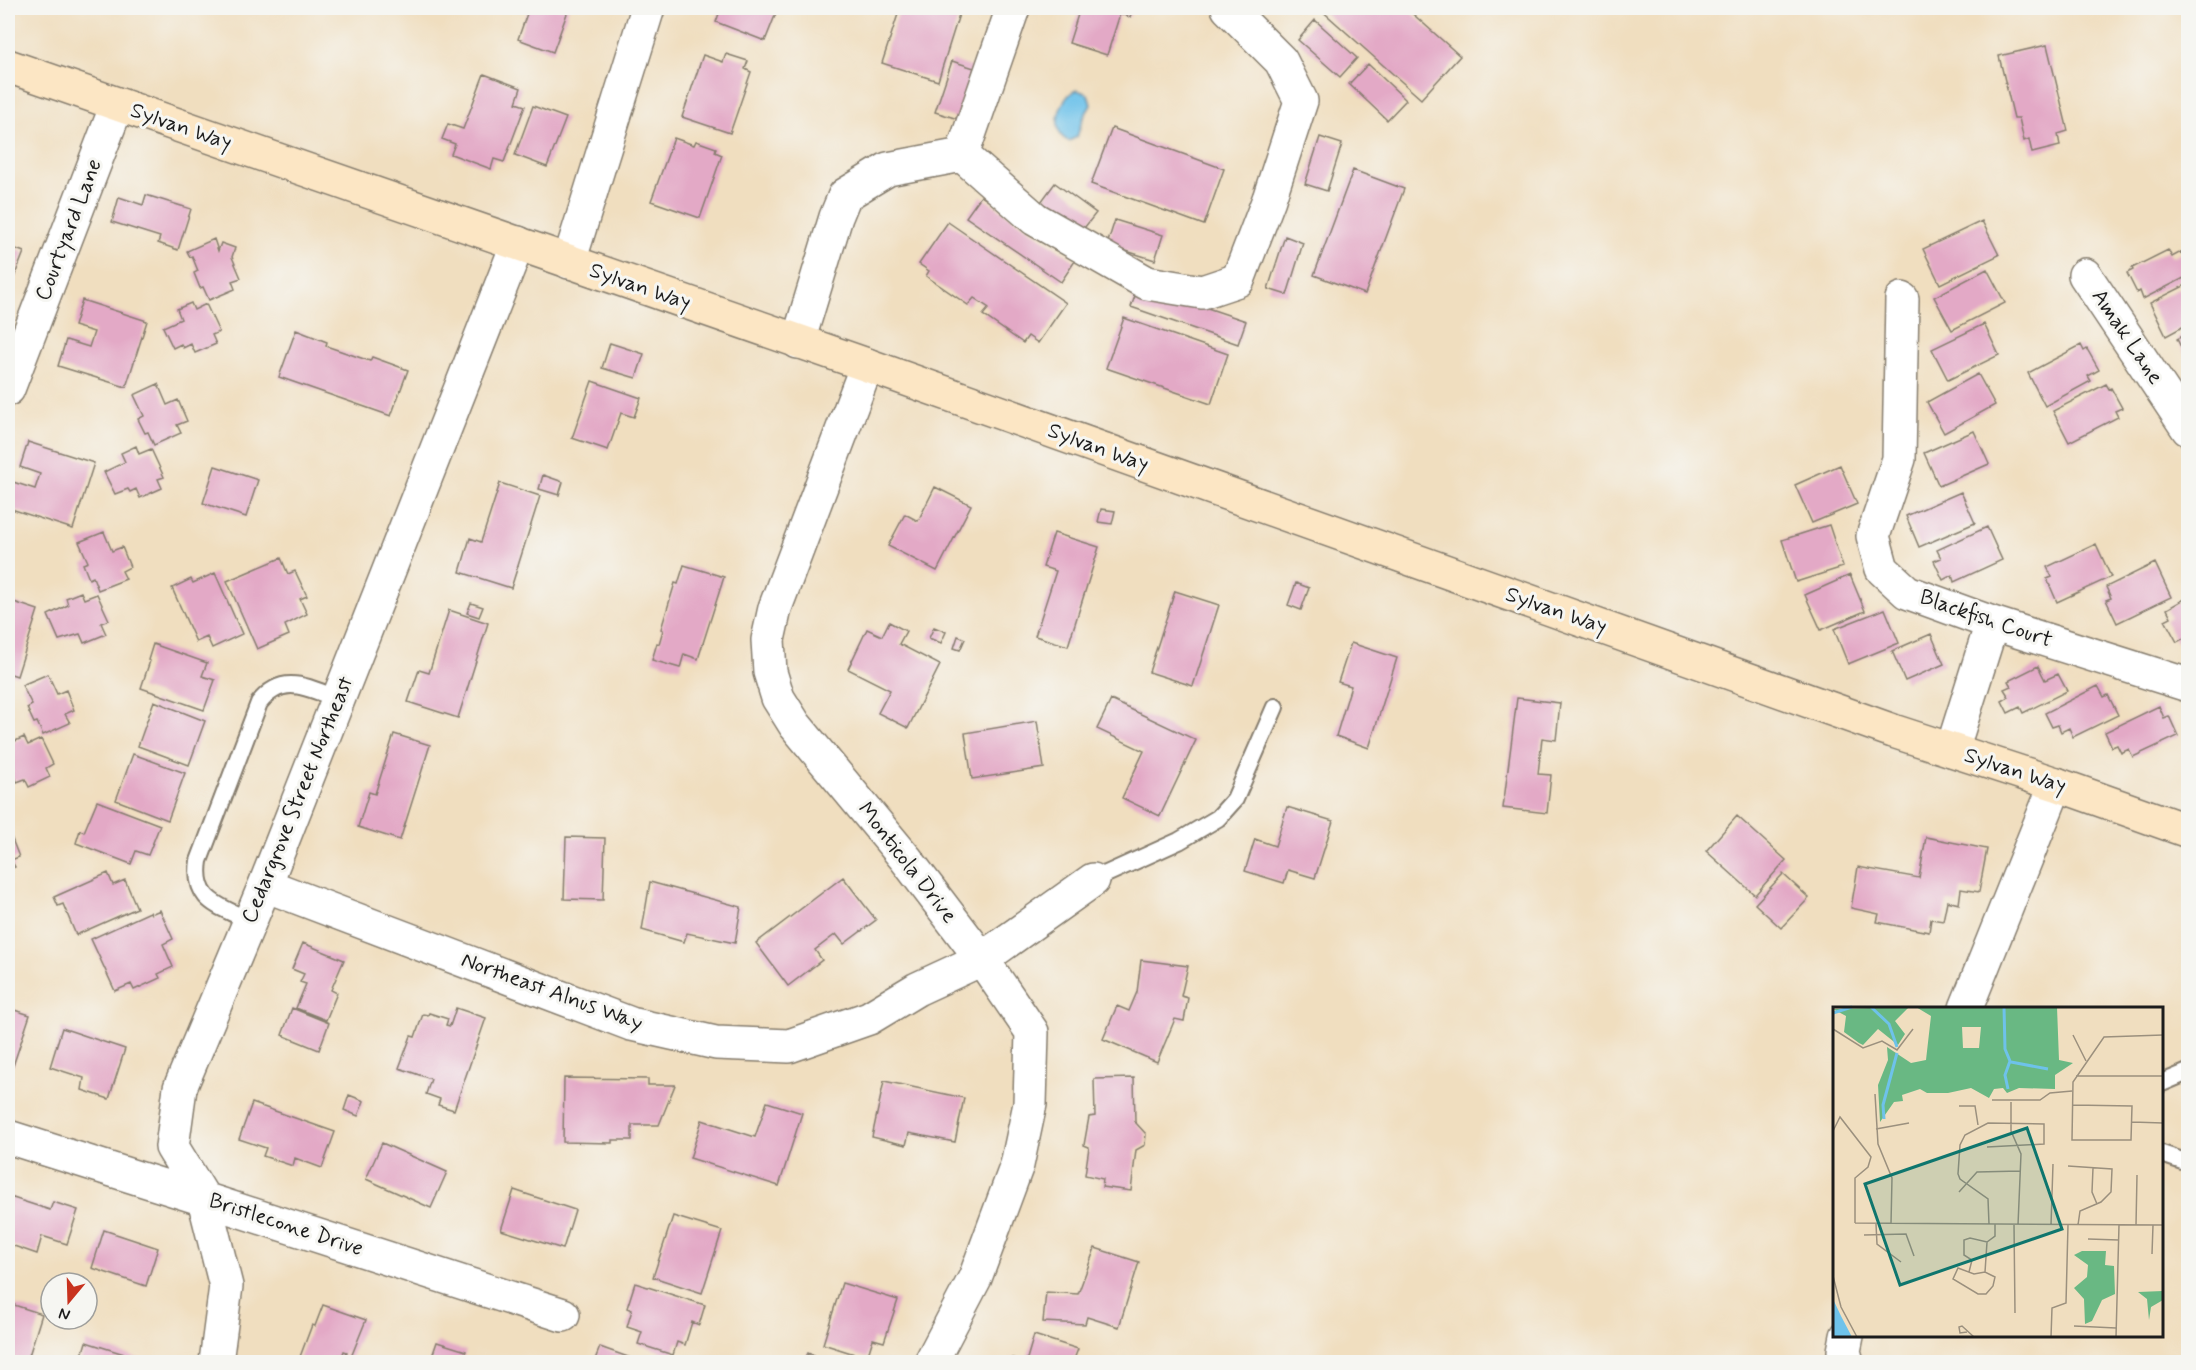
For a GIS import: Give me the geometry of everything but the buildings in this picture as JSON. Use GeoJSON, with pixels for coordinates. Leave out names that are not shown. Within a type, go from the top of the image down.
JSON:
{"type":"FeatureCollection","features":[{"type":"Feature","properties":{"kind":"main road","name":"Sylvan Way"},"geometry":{"type":"LineString","coordinates":[[8,66],[867,365],[1952,750],[2188,831]]}},
{"type":"Feature","properties":{"kind":"street"},"geometry":{"type":"LineString","coordinates":[[569,262],[648,8]]}},
{"type":"Feature","properties":{"kind":"street"},"geometry":{"type":"LineString","coordinates":[[962,155],[1013,8]]}},
{"type":"Feature","properties":{"kind":"street"},"geometry":{"type":"LineString","coordinates":[[962,155],[1035,219],[1147,282],[1202,292],[1238,280],[1269,199],[1301,101],[1281,61],[1228,8]]}},
{"type":"Feature","properties":{"kind":"street","name":"Courtyard Lane"},"geometry":{"type":"LineString","coordinates":[[8,388],[117,105]]}},
{"type":"Feature","properties":{"kind":"street"},"geometry":{"type":"LineString","coordinates":[[798,342],[836,217],[845,195],[888,169],[962,155]]}},
{"type":"Feature","properties":{"kind":"street","name":"Cedargrove Street Northeast"},"geometry":{"type":"LineString","coordinates":[[216,1362],[226,1286],[204,1199],[172,1148],[180,1088],[265,885],[518,243]]}},
{"type":"Feature","properties":{"kind":"street","name":"Amak Lane"},"geometry":{"type":"LineString","coordinates":[[2085,276],[2188,429]]}},
{"type":"Feature","properties":{"kind":"street","name":"Blackfish Court"},"geometry":{"type":"LineString","coordinates":[[1902,298],[1899,459],[1873,536],[1882,569],[1907,592],[2188,685]]}},
{"type":"Feature","properties":{"kind":"street","name":"Monticola Drive"},"geometry":{"type":"LineString","coordinates":[[867,365],[776,608],[768,640],[770,672],[778,698],[795,725],[906,859],[982,959],[1032,1032],[1030,1104],[1017,1165],[975,1278],[932,1362]]}},
{"type":"Feature","properties":{"kind":"street"},"geometry":{"type":"LineString","coordinates":[[1952,750],[1992,622]]}},
{"type":"Feature","properties":{"kind":"street"},"geometry":{"type":"LineString","coordinates":[[1966,1007],[2056,784]]}},
{"type":"Feature","properties":{"kind":"street","name":"Northeast Alnus Way"},"geometry":{"type":"LineString","coordinates":[[265,885],[631,1024],[716,1043],[789,1046],[869,1018],[916,989],[982,959],[1093,879]]}},
{"type":"Feature","properties":{"kind":"street","name":"Bristlecone Drive"},"geometry":{"type":"LineString","coordinates":[[8,1137],[563,1315]]}},
{"type":"Feature","properties":{"kind":"street"},"geometry":{"type":"LineString","coordinates":[[1846,1362],[1844,1352],[1847,1337]]}},
{"type":"Feature","properties":{"kind":"lane"},"geometry":{"type":"LineString","coordinates":[[249,921],[208,900],[200,888],[197,877],[199,861],[259,703],[268,691],[283,685],[300,685],[338,699]]}},
{"type":"Feature","properties":{"kind":"lane"},"geometry":{"type":"LineString","coordinates":[[1093,879],[1179,841],[1218,818],[1235,799],[1275,707]]}},
{"type":"Feature","properties":{"kind":"lane"},"geometry":{"type":"LineString","coordinates":[[2163,1083],[2188,1072]]}},
{"type":"Feature","properties":{"kind":"lane"},"geometry":{"type":"LineString","coordinates":[[2163,1154],[2188,1163]]}},
{"type":"Feature","properties":{"kind":"water"},"geometry":{"type":"Polygon","coordinates":[[[1077,90],[1088,94],[1091,105],[1082,120],[1077,137],[1069,141],[1059,131],[1059,115],[1066,99],[1077,90]]]}}]}
